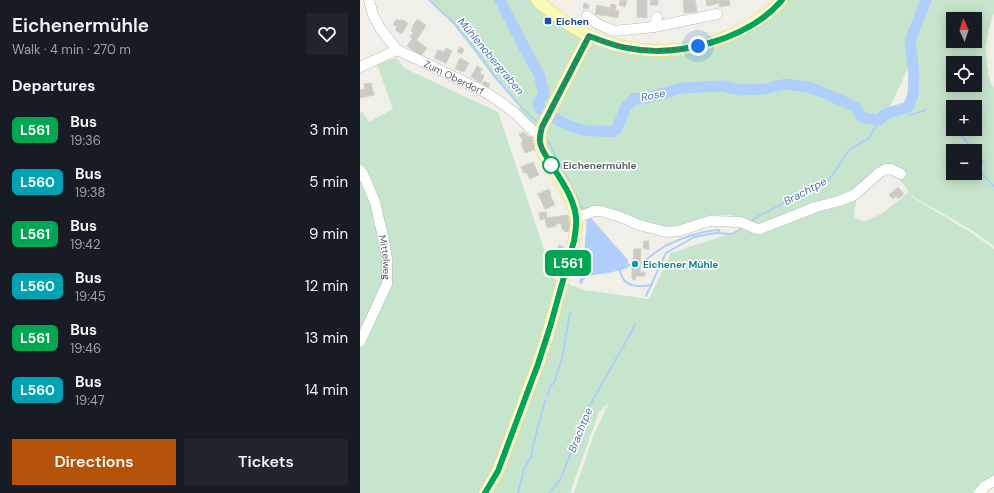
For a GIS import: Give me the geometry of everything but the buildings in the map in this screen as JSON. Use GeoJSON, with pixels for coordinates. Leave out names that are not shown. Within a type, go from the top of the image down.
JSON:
{"type":"FeatureCollection","features":[{"type":"Feature","properties":{"kind":"main road"},"geometry":{"type":"LineString","coordinates":[[537,0],[564,22],[589,36],[628,48],[659,50],[683,49],[698,46],[731,35],[748,27],[782,0]]}},
{"type":"Feature","properties":{"kind":"main road"},"geometry":{"type":"LineString","coordinates":[[485,493],[498,471],[547,338],[574,241],[577,218],[575,210],[563,183],[541,148],[540,134],[542,127],[589,36]]}},
{"type":"Feature","properties":{"kind":"street"},"geometry":{"type":"LineString","coordinates":[[360,67],[397,50],[380,28],[373,15],[370,0]]}},
{"type":"Feature","properties":{"kind":"street"},"geometry":{"type":"LineString","coordinates":[[587,16],[598,24],[614,31],[654,27],[717,14]]}},
{"type":"Feature","properties":{"kind":"street"},"geometry":{"type":"LineString","coordinates":[[654,27],[657,17]]}},
{"type":"Feature","properties":{"kind":"street"},"geometry":{"type":"LineString","coordinates":[[611,44],[614,31]]}},
{"type":"Feature","properties":{"kind":"street","name":"Zum Oberdorf"},"geometry":{"type":"LineString","coordinates":[[397,50],[485,92],[515,114],[534,132],[540,134]]}},
{"type":"Feature","properties":{"kind":"street"},"geometry":{"type":"LineString","coordinates":[[577,218],[594,211],[600,211],[618,216],[639,225],[667,232],[679,231],[710,222],[745,223],[754,229],[758,229],[816,207],[839,201],[854,195],[882,170],[891,169],[901,174]]}},
{"type":"Feature","properties":{"kind":"street","name":"Mittelweg"},"geometry":{"type":"LineString","coordinates":[[360,170],[375,202],[387,259],[388,284],[360,342]]}},
{"type":"Feature","properties":{"kind":"street"},"geometry":{"type":"LineString","coordinates":[[979,493],[985,486],[994,481]]}},
{"type":"Feature","properties":{"kind":"green space"},"geometry":{"type":"Polygon","coordinates":[[[429,0],[533,0],[585,38],[539,129],[517,111],[520,107],[494,77],[453,24],[429,0]]]}},
{"type":"Feature","properties":{"kind":"green space"},"geometry":{"type":"Polygon","coordinates":[[[787,0],[994,0],[994,13],[989,28],[986,46],[987,67],[990,81],[994,88],[994,246],[973,231],[912,197],[972,233],[994,249],[994,475],[981,482],[973,493],[574,493],[594,434],[609,403],[599,412],[570,493],[488,493],[544,365],[562,308],[557,306],[513,431],[482,493],[360,493],[360,113],[362,112],[369,122],[393,109],[377,64],[397,58],[404,68],[498,112],[554,279],[584,290],[649,299],[671,253],[748,228],[754,223],[744,218],[731,215],[707,216],[673,227],[640,223],[580,212],[547,149],[544,140],[547,130],[558,110],[590,40],[684,52],[787,0]],[[909,66],[886,116],[908,108],[909,66]],[[888,171],[857,199],[854,211],[855,218],[864,222],[883,213],[908,193],[908,190],[894,173],[888,171]]]}},
{"type":"Feature","properties":{"kind":"water"},"geometry":{"type":"Polygon","coordinates":[[[590,217],[628,260],[628,268],[587,276],[582,284],[579,283],[584,256],[587,219],[590,217]]]}},
{"type":"Feature","properties":{"kind":"waterway","name":"Mühlenobergraben"},"geometry":{"type":"LineString","coordinates":[[429,0],[454,23],[495,77],[521,107],[538,123]]}},
{"type":"Feature","properties":{"kind":"waterway","name":"Rose"},"geometry":{"type":"LineString","coordinates":[[500,0],[539,74],[544,94],[538,103],[539,108],[560,121],[578,129],[587,131],[612,132],[617,129],[625,108],[635,98],[642,99],[682,88],[722,86],[741,90],[764,89],[786,84],[807,87],[847,103],[856,108],[860,115],[865,118],[879,120],[885,114],[908,107],[913,95],[914,74],[910,41],[926,0]]}},
{"type":"Feature","properties":{"kind":"waterway"},"geometry":{"type":"LineString","coordinates":[[902,109],[910,115],[926,110]]}},
{"type":"Feature","properties":{"kind":"waterway","name":"Brachtpe"},"geometry":{"type":"LineString","coordinates":[[750,222],[829,180],[849,150],[869,138],[879,120]]}},
{"type":"Feature","properties":{"kind":"waterway","name":"Mühlenobergraben"},"geometry":{"type":"LineString","coordinates":[[545,135],[583,210]]}},
{"type":"Feature","properties":{"kind":"waterway"},"geometry":{"type":"LineString","coordinates":[[962,136],[968,144]]}},
{"type":"Feature","properties":{"kind":"waterway"},"geometry":{"type":"LineString","coordinates":[[982,161],[982,164]]}},
{"type":"Feature","properties":{"kind":"waterway"},"geometry":{"type":"LineString","coordinates":[[982,174],[994,186]]}},
{"type":"Feature","properties":{"kind":"waterway","name":"Brachtpe"},"geometry":{"type":"LineString","coordinates":[[646,296],[666,253],[694,237],[715,233],[732,234],[744,227]]}},
{"type":"Feature","properties":{"kind":"waterway"},"geometry":{"type":"LineString","coordinates":[[640,264],[665,246],[685,238],[698,233],[719,230],[720,233]]}},
{"type":"Feature","properties":{"kind":"waterway"},"geometry":{"type":"LineString","coordinates":[[620,270],[624,280],[627,283],[636,286],[652,285]]}},
{"type":"Feature","properties":{"kind":"waterway"},"geometry":{"type":"LineString","coordinates":[[547,396],[550,387],[555,381],[562,358],[570,313]]}},
{"type":"Feature","properties":{"kind":"waterway","name":"Brachtpe"},"geometry":{"type":"LineString","coordinates":[[549,493],[560,480],[591,403],[635,324]]}},
{"type":"Feature","properties":{"kind":"waterway"},"geometry":{"type":"LineString","coordinates":[[518,493],[524,469],[531,457],[545,401]]}},
{"type":"Feature","properties":{"kind":"bus line","name":"L561"},"geometry":{"type":"LineString","coordinates":[[485,493],[498,471],[538,364],[561,291],[574,241],[577,218],[575,210],[563,183],[541,148],[540,134],[542,127],[589,36],[628,48],[647,50],[683,49],[713,42],[740,31],[759,19],[782,0]]}},
{"type":"Feature","properties":{"kind":"place","name":"Eichen"},"geometry":{"type":"Point","coordinates":[548,21]}},
{"type":"Feature","properties":{"kind":"place","name":"Eichenermühle"},"geometry":{"type":"Point","coordinates":[551,165]}},
{"type":"Feature","properties":{"kind":"place","name":"Eichener Mühle"},"geometry":{"type":"Point","coordinates":[635,264]}},
{"type":"Feature","properties":{"kind":"route"},"geometry":{"type":"LineString","coordinates":[[551,165],[541,148],[540,134],[542,127],[589,36],[611,44],[647,50],[683,49],[698,46]]}}]}
